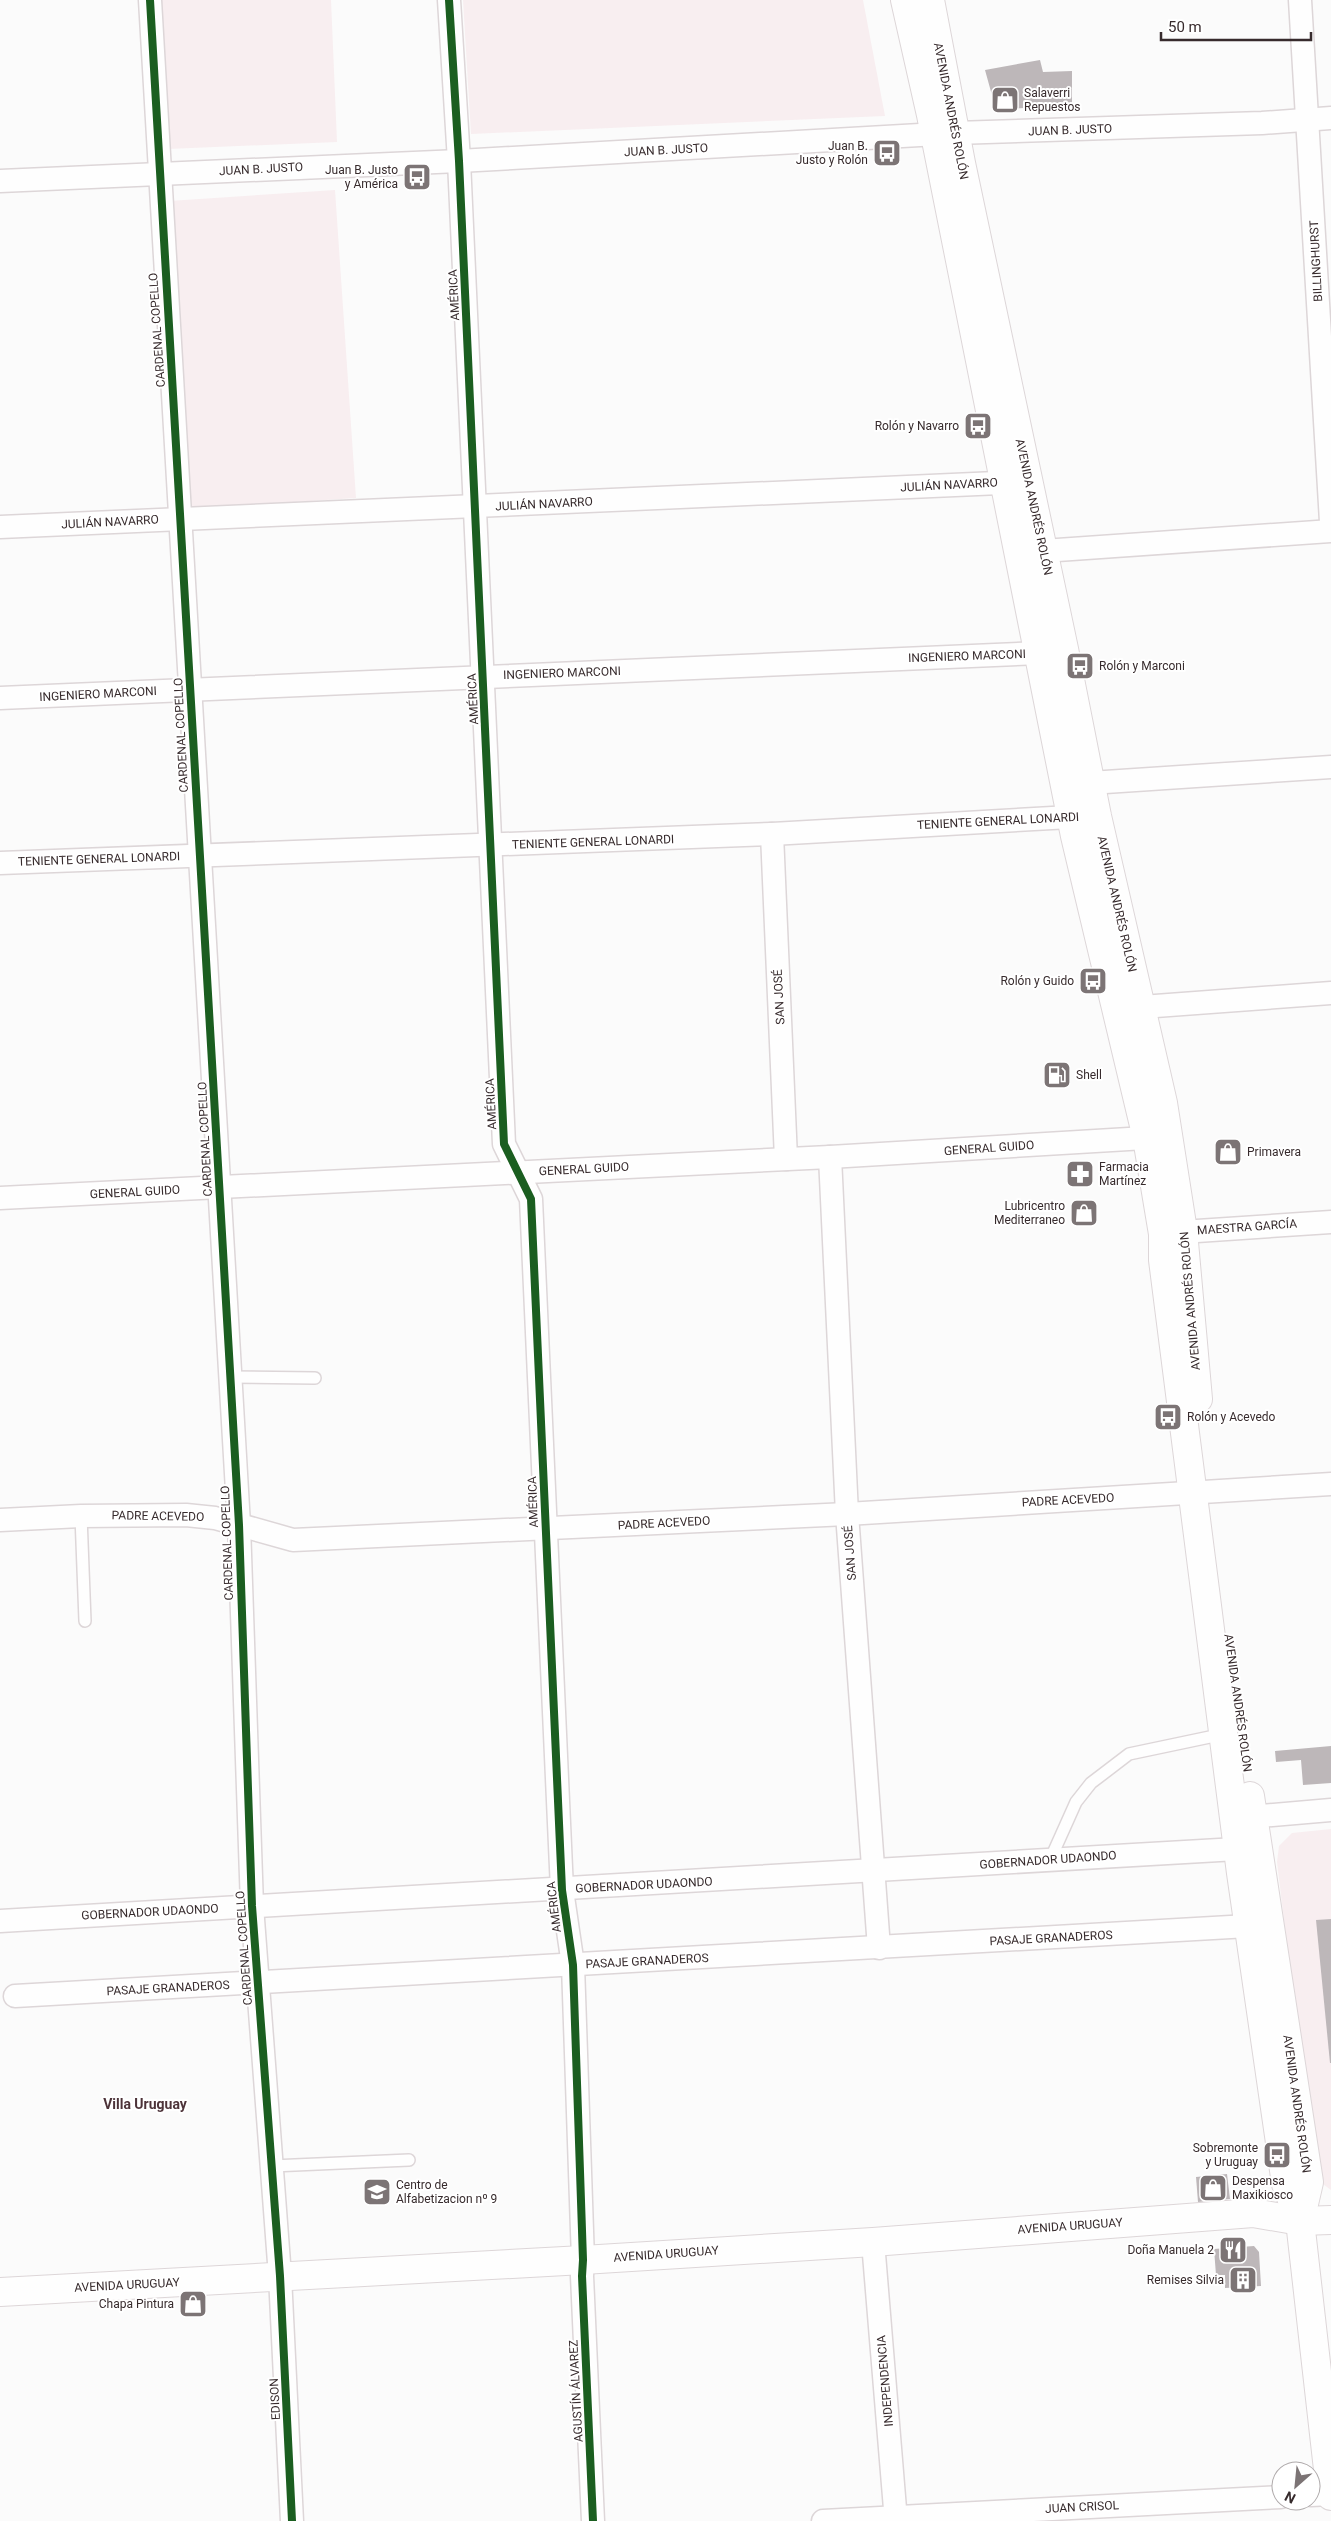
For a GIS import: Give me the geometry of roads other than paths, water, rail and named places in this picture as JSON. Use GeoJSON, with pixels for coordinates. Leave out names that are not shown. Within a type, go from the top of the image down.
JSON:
{"type":"FeatureCollection","features":[{"type":"Feature","properties":{"kind":"main road","name":"AVENIDA ANDRÉS ROLÓN"},"geometry":{"type":"LineString","coordinates":[[905,0],[945,134],[1079,783],[1084,816],[1158,1137]]}},
{"type":"Feature","properties":{"kind":"main road","name":"AVENIDA ANDRÉS ROLÓN"},"geometry":{"type":"LineString","coordinates":[[930,0],[945,134]]}},
{"type":"Feature","properties":{"kind":"main road","name":"AVENIDA ANDRÉS ROLÓN"},"geometry":{"type":"LineString","coordinates":[[1017,482],[1043,551],[1052,651]]}},
{"type":"Feature","properties":{"kind":"main road","name":"AVENIDA ANDRÉS ROLÓN"},"geometry":{"type":"LineString","coordinates":[[1084,816],[1142,1007],[1158,1137],[1173,1232],[1165,1269],[1201,1492],[1248,1848],[1308,2182],[1300,2221]]}},
{"type":"Feature","properties":{"kind":"main road","name":"AVENIDA ANDRÉS ROLÓN"},"geometry":{"type":"LineString","coordinates":[[1201,1492],[1224,1734],[1244,1817]]}},
{"type":"Feature","properties":{"kind":"main road","name":"AVENIDA ANDRÉS ROLÓN"},"geometry":{"type":"LineString","coordinates":[[1248,1848],[1248,1926],[1286,2184],[1300,2221]]}},
{"type":"Feature","properties":{"kind":"main road","name":"AVENIDA URUGUAY"},"geometry":{"type":"LineString","coordinates":[[0,2292],[873,2242],[1253,2213],[1300,2221],[1331,2220]]}},
{"type":"Feature","properties":{"kind":"main road"},"geometry":{"type":"LineString","coordinates":[[1300,2221],[1331,2495]]}},
{"type":"Feature","properties":{"kind":"street","name":"CARDENAL COPELLO"},"geometry":{"type":"LineString","coordinates":[[150,0],[239,1525],[252,1906],[280,2276]]}},
{"type":"Feature","properties":{"kind":"street","name":"AMÉRICA"},"geometry":{"type":"LineString","coordinates":[[448,0],[459,161],[504,1144],[532,1199],[562,1890],[573,1965],[583,2260]]}},
{"type":"Feature","properties":{"kind":"street","name":"BILLINGHURST"},"geometry":{"type":"LineString","coordinates":[[1300,0],[1331,522]]}},
{"type":"Feature","properties":{"kind":"street","name":"JUAN B. JUSTO"},"geometry":{"type":"LineString","coordinates":[[0,181],[459,161],[945,134],[1262,123],[1331,118]]}},
{"type":"Feature","properties":{"kind":"street","name":"JULIÁN NAVARRO"},"geometry":{"type":"LineString","coordinates":[[0,527],[1017,482]]}},
{"type":"Feature","properties":{"kind":"street"},"geometry":{"type":"LineString","coordinates":[[1043,551],[1331,531]]}},
{"type":"Feature","properties":{"kind":"street","name":"INGENIERO MARCONI"},"geometry":{"type":"LineString","coordinates":[[0,698],[1052,651]]}},
{"type":"Feature","properties":{"kind":"street"},"geometry":{"type":"LineString","coordinates":[[1079,783],[1331,768]]}},
{"type":"Feature","properties":{"kind":"street","name":"TENIENTE GENERAL LONARDI"},"geometry":{"type":"LineString","coordinates":[[0,863],[772,834],[1084,816]]}},
{"type":"Feature","properties":{"kind":"street","name":"SAN JOSÉ"},"geometry":{"type":"LineString","coordinates":[[772,834],[786,1160]]}},
{"type":"Feature","properties":{"kind":"street"},"geometry":{"type":"LineString","coordinates":[[1142,1007],[1331,993]]}},
{"type":"Feature","properties":{"kind":"street","name":"GENERAL GUIDO"},"geometry":{"type":"LineString","coordinates":[[0,1198],[830,1158],[1158,1137]]}},
{"type":"Feature","properties":{"kind":"street","name":"SAN JOSÉ"},"geometry":{"type":"LineString","coordinates":[[830,1158],[847,1514],[879,1948]]}},
{"type":"Feature","properties":{"kind":"street","name":"MAESTRA GARCÍA"},"geometry":{"type":"LineString","coordinates":[[1173,1232],[1331,1222]]}},
{"type":"Feature","properties":{"kind":"street","name":"PADRE ACEVEDO"},"geometry":{"type":"LineString","coordinates":[[0,1520],[81,1516],[186,1515],[215,1518],[293,1540],[545,1530],[847,1514],[1331,1484]]}},
{"type":"Feature","properties":{"kind":"street"},"geometry":{"type":"LineString","coordinates":[[1244,1817],[1331,1810]]}},
{"type":"Feature","properties":{"kind":"street","name":"GOBERNADOR UDAONDO"},"geometry":{"type":"LineString","coordinates":[[0,1921],[562,1890],[1248,1848]]}},
{"type":"Feature","properties":{"kind":"street","name":"PASAJE GRANADEROS"},"geometry":{"type":"LineString","coordinates":[[15,1996],[1248,1926]]}},
{"type":"Feature","properties":{"kind":"street","name":"INDEPENDENCIA"},"geometry":{"type":"LineString","coordinates":[[873,2242],[896,2519]]}},
{"type":"Feature","properties":{"kind":"street","name":"AGUSTÍN ÁLVAREZ"},"geometry":{"type":"LineString","coordinates":[[583,2260],[582,2276],[593,2521]]}},
{"type":"Feature","properties":{"kind":"street","name":"EDISON"},"geometry":{"type":"LineString","coordinates":[[280,2276],[292,2521]]}},
{"type":"Feature","properties":{"kind":"street","name":"JUAN CRISOL"},"geometry":{"type":"LineString","coordinates":[[823,2521],[896,2519],[1271,2497]]}},
{"type":"Feature","properties":{"kind":"lane"},"geometry":{"type":"LineString","coordinates":[[230,1377],[315,1378]]}},
{"type":"Feature","properties":{"kind":"lane"},"geometry":{"type":"LineString","coordinates":[[81,1516],[85,1621]]}},
{"type":"Feature","properties":{"kind":"lane"},"geometry":{"type":"LineString","coordinates":[[1050,1860],[1076,1802],[1091,1784],[1129,1754],[1224,1734]]}},
{"type":"Feature","properties":{"kind":"lane"},"geometry":{"type":"LineString","coordinates":[[272,2166],[409,2160]]}},
{"type":"Feature","properties":{"kind":"place","name":"Salaverri Repuestos"},"geometry":{"type":"Point","coordinates":[1005,100]}},
{"type":"Feature","properties":{"kind":"place","name":"Juan B. Justo y Rolón"},"geometry":{"type":"Point","coordinates":[887,153]}},
{"type":"Feature","properties":{"kind":"place","name":"Juan B. Justo y América"},"geometry":{"type":"Point","coordinates":[417,177]}},
{"type":"Feature","properties":{"kind":"place","name":"Rolón y Navarro"},"geometry":{"type":"Point","coordinates":[978,426]}},
{"type":"Feature","properties":{"kind":"place","name":"Rolón y Marconi"},"geometry":{"type":"Point","coordinates":[1080,666]}},
{"type":"Feature","properties":{"kind":"place","name":"Rolón y Guido"},"geometry":{"type":"Point","coordinates":[1093,981]}},
{"type":"Feature","properties":{"kind":"place","name":"Shell"},"geometry":{"type":"Point","coordinates":[1057,1075]}},
{"type":"Feature","properties":{"kind":"place","name":"Primavera"},"geometry":{"type":"Point","coordinates":[1228,1152]}},
{"type":"Feature","properties":{"kind":"place","name":"Farmacia Martínez"},"geometry":{"type":"Point","coordinates":[1080,1174]}},
{"type":"Feature","properties":{"kind":"place","name":"Lubricentro Mediterraneo"},"geometry":{"type":"Point","coordinates":[1084,1213]}},
{"type":"Feature","properties":{"kind":"place","name":"Rolón y Acevedo"},"geometry":{"type":"Point","coordinates":[1168,1417]}},
{"type":"Feature","properties":{"kind":"place","name":"Sobremonte y Uruguay"},"geometry":{"type":"Point","coordinates":[1277,2155]}},
{"type":"Feature","properties":{"kind":"place","name":"Despensa Maxikiosco"},"geometry":{"type":"Point","coordinates":[1213,2188]}},
{"type":"Feature","properties":{"kind":"place","name":"Centro de Alfabetizacion nº 9"},"geometry":{"type":"Point","coordinates":[377,2192]}},
{"type":"Feature","properties":{"kind":"place","name":"Doña Manuela 2"},"geometry":{"type":"Point","coordinates":[1233,2250]}},
{"type":"Feature","properties":{"kind":"place","name":"Remises Silvia"},"geometry":{"type":"Point","coordinates":[1243,2280]}},
{"type":"Feature","properties":{"kind":"place","name":"Chapa Pintura"},"geometry":{"type":"Point","coordinates":[193,2304]}},
{"type":"Feature","properties":{"kind":"district","name":"Villa Uruguay"},"geometry":{"type":"Point","coordinates":[145,2104]}}]}
